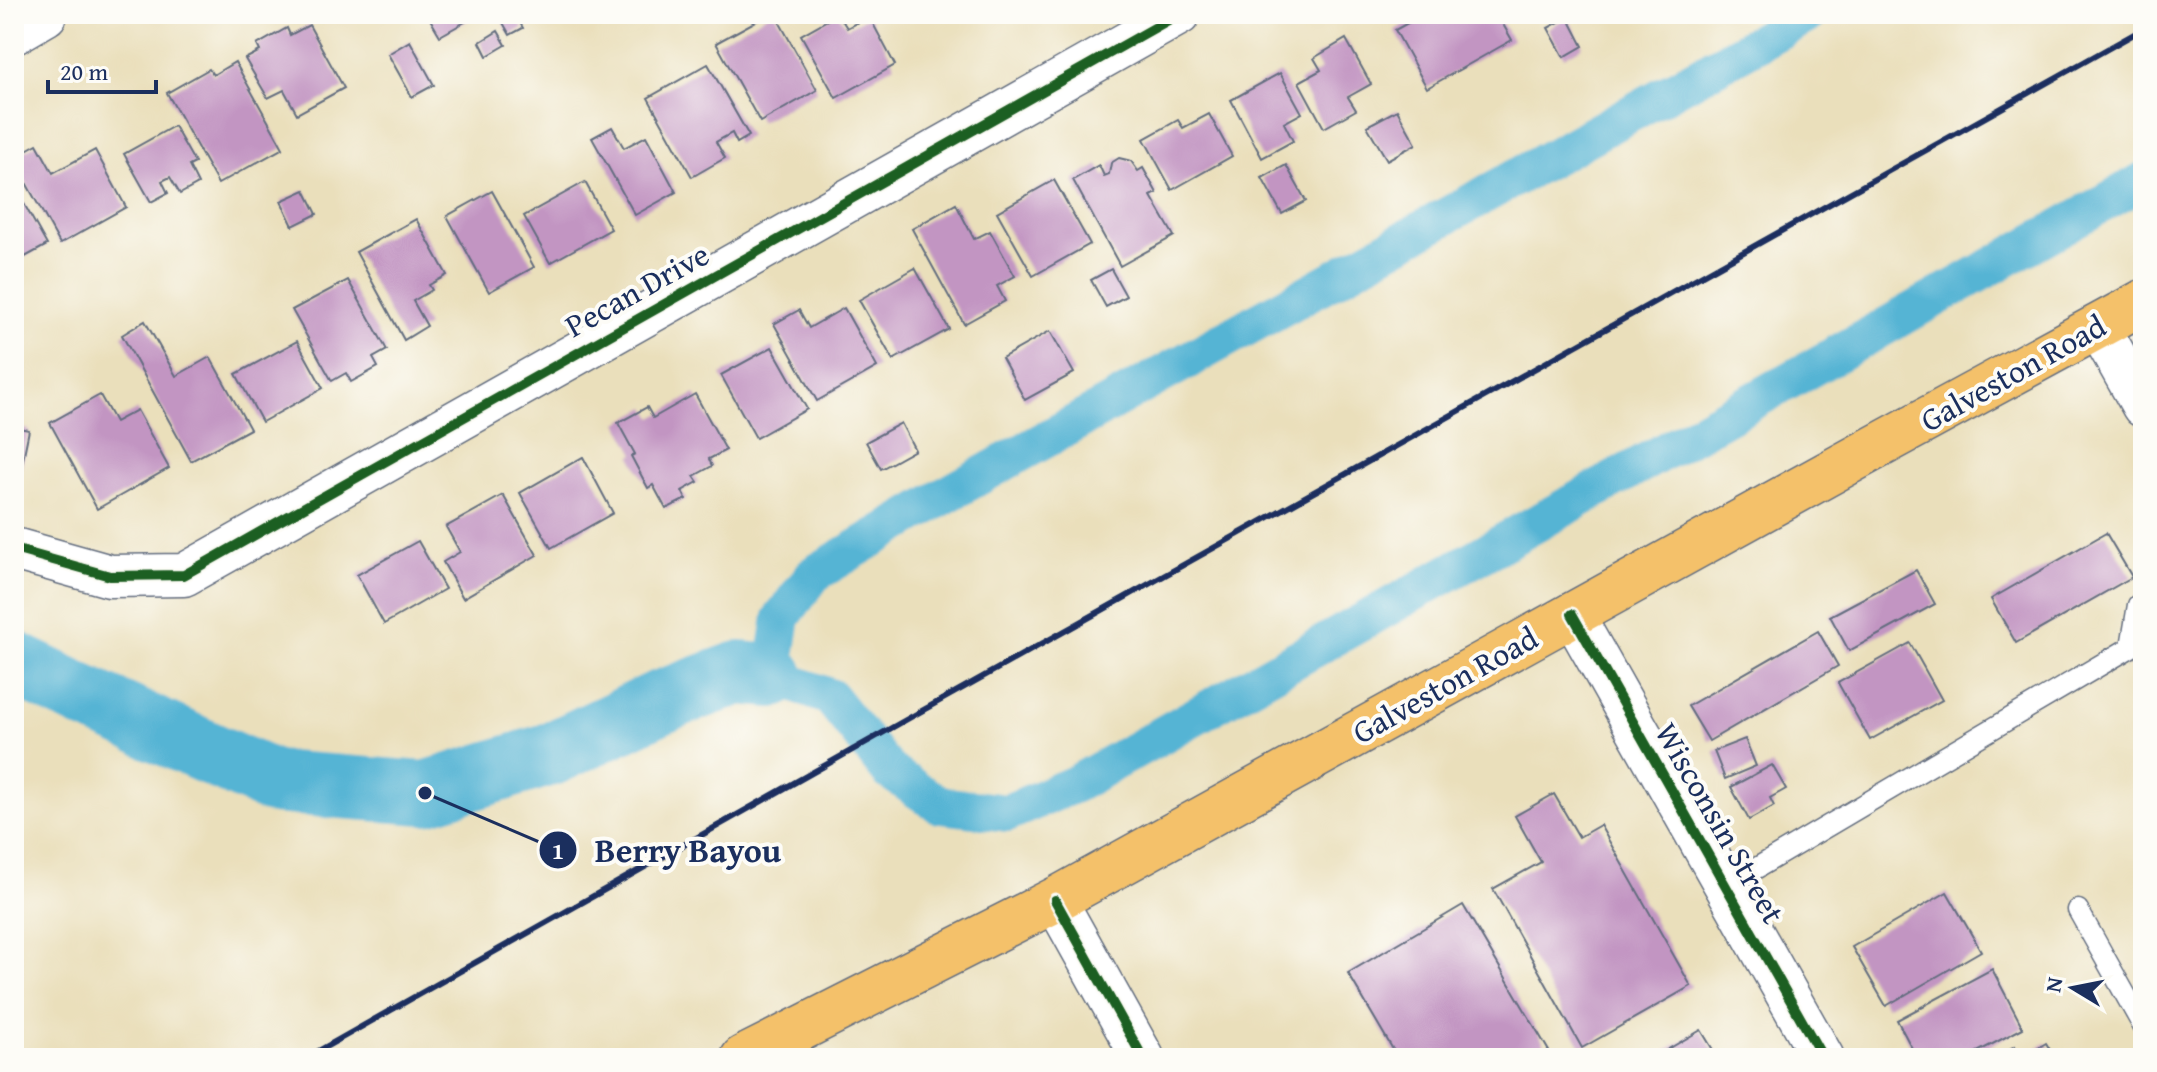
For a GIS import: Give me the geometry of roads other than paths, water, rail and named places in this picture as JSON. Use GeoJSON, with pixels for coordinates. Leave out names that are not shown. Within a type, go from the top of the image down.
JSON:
{"type":"FeatureCollection","features":[{"type":"Feature","properties":{"kind":"main road","name":"Galveston Road"},"geometry":{"type":"LineString","coordinates":[[743,1058],[1055,900],[2143,302]]}},
{"type":"Feature","properties":{"kind":"street"},"geometry":{"type":"LineString","coordinates":[[14,32],[45,14]]}},
{"type":"Feature","properties":{"kind":"street","name":"Pecan Drive"},"geometry":{"type":"LineString","coordinates":[[14,549],[110,576],[184,575],[1179,14]]}},
{"type":"Feature","properties":{"kind":"street"},"geometry":{"type":"LineString","coordinates":[[2098,326],[2143,406]]}},
{"type":"Feature","properties":{"kind":"street","name":"Wisconsin Street"},"geometry":{"type":"LineString","coordinates":[[1572,614],[1823,1058]]}},
{"type":"Feature","properties":{"kind":"street"},"geometry":{"type":"LineString","coordinates":[[1055,900],[1143,1058]]}},
{"type":"Feature","properties":{"kind":"lane"},"geometry":{"type":"LineString","coordinates":[[1726,886],[2131,647],[2138,605],[2143,601]]}},
{"type":"Feature","properties":{"kind":"lane"},"geometry":{"type":"LineString","coordinates":[[2078,910],[2143,1026]]}},
{"type":"Feature","properties":{"kind":"waterway"},"geometry":{"type":"LineString","coordinates":[[1809,14],[946,495],[814,574],[782,617],[773,676],[830,697],[889,771],[940,805],[1007,813],[1075,784],[2143,181]]}},
{"type":"Feature","properties":{"kind":"waterway"},"geometry":{"type":"LineString","coordinates":[[14,663],[273,782],[425,793],[551,754],[660,702],[739,673],[773,676]]}},
{"type":"Feature","properties":{"kind":"railway"},"geometry":{"type":"LineString","coordinates":[[306,1058],[2143,29]]}},
{"type":"Feature","properties":{"kind":"place","name":"Berry Bayou"},"geometry":{"type":"Point","coordinates":[425,793]}}]}
